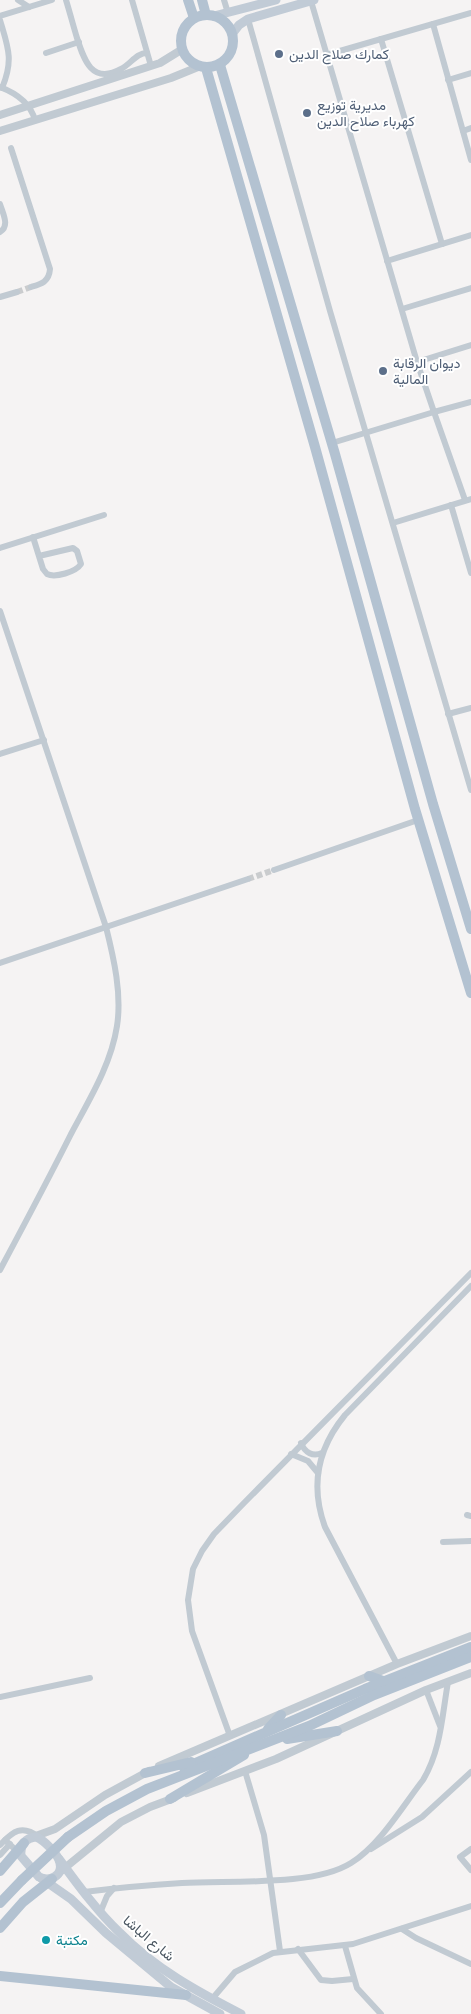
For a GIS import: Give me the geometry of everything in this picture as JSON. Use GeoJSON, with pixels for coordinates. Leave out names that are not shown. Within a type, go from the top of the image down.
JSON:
{"type":"FeatureCollection","features":[{"type":"Feature","properties":{"kind":"main road"},"geometry":{"type":"LineString","coordinates":[[188,0],[194,18]]}},
{"type":"Feature","properties":{"kind":"main road"},"geometry":{"type":"LineString","coordinates":[[202,0],[210,15],[225,22],[232,34],[233,41],[230,55],[220,65],[202,67],[188,60],[181,50],[180,37],[182,31],[194,18],[210,15],[233,12],[276,0]]}},
{"type":"Feature","properties":{"kind":"main road"},"geometry":{"type":"LineString","coordinates":[[233,12],[234,18],[238,22],[312,0]]}},
{"type":"Feature","properties":{"kind":"main road"},"geometry":{"type":"LineString","coordinates":[[232,34],[245,20]]}},
{"type":"Feature","properties":{"kind":"main road"},"geometry":{"type":"LineString","coordinates":[[220,65],[332,443],[433,804],[471,929]]}},
{"type":"Feature","properties":{"kind":"main road"},"geometry":{"type":"LineString","coordinates":[[202,67],[315,447],[418,820],[471,993]]}},
{"type":"Feature","properties":{"kind":"main road"},"geometry":{"type":"LineString","coordinates":[[415,809],[433,804]]}},
{"type":"Feature","properties":{"kind":"main road"},"geometry":{"type":"LineString","coordinates":[[265,1738],[383,1681],[471,1647]]}},
{"type":"Feature","properties":{"kind":"main road"},"geometry":{"type":"LineString","coordinates":[[145,1773],[201,1760],[265,1738],[309,1726],[374,1695],[471,1657]]}},
{"type":"Feature","properties":{"kind":"main road"},"geometry":{"type":"LineString","coordinates":[[369,1676],[383,1681]]}},
{"type":"Feature","properties":{"kind":"main road"},"geometry":{"type":"LineString","coordinates":[[170,1800],[231,1764],[255,1747],[265,1738],[281,1715]]}},
{"type":"Feature","properties":{"kind":"main road"},"geometry":{"type":"LineString","coordinates":[[265,1738],[337,1731]]}},
{"type":"Feature","properties":{"kind":"main road"},"geometry":{"type":"LineString","coordinates":[[147,1789],[255,1747]]}},
{"type":"Feature","properties":{"kind":"main road"},"geometry":{"type":"LineString","coordinates":[[0,1903],[68,1838],[106,1811],[201,1760]]}},
{"type":"Feature","properties":{"kind":"main road"},"geometry":{"type":"LineString","coordinates":[[0,1871],[21,1844],[49,1879],[151,1972],[171,1987],[186,1995],[217,2007]]}},
{"type":"Feature","properties":{"kind":"main road","name":"شارع الباشا"},"geometry":{"type":"LineString","coordinates":[[21,1844],[59,1859],[100,1913],[121,1935],[149,1959],[217,2007],[241,2014]]}},
{"type":"Feature","properties":{"kind":"main road"},"geometry":{"type":"LineString","coordinates":[[0,1928],[23,1902],[60,1868],[59,1859]]}},
{"type":"Feature","properties":{"kind":"main road"},"geometry":{"type":"LineString","coordinates":[[0,1976],[186,1995]]}},
{"type":"Feature","properties":{"kind":"street"},"geometry":{"type":"LineString","coordinates":[[18,0],[29,7]]}},
{"type":"Feature","properties":{"kind":"street"},"geometry":{"type":"LineString","coordinates":[[0,16],[52,0]]}},
{"type":"Feature","properties":{"kind":"street"},"geometry":{"type":"LineString","coordinates":[[66,0],[86,64],[99,73],[115,72],[126,66],[138,55],[147,53]]}},
{"type":"Feature","properties":{"kind":"street"},"geometry":{"type":"LineString","coordinates":[[132,0],[151,66]]}},
{"type":"Feature","properties":{"kind":"street"},"geometry":{"type":"LineString","coordinates":[[224,0],[233,12]]}},
{"type":"Feature","properties":{"kind":"street"},"geometry":{"type":"LineString","coordinates":[[312,0],[326,55],[417,362],[468,500],[393,524]]}},
{"type":"Feature","properties":{"kind":"street"},"geometry":{"type":"LineString","coordinates":[[326,55],[471,13]]}},
{"type":"Feature","properties":{"kind":"street"},"geometry":{"type":"LineString","coordinates":[[0,20],[10,61],[8,72],[1,87],[17,95],[29,107],[35,120]]}},
{"type":"Feature","properties":{"kind":"street"},"geometry":{"type":"LineString","coordinates":[[245,20],[471,790]]}},
{"type":"Feature","properties":{"kind":"street"},"geometry":{"type":"LineString","coordinates":[[433,24],[471,160]]}},
{"type":"Feature","properties":{"kind":"street"},"geometry":{"type":"LineString","coordinates":[[381,39],[442,244]]}},
{"type":"Feature","properties":{"kind":"street"},"geometry":{"type":"LineString","coordinates":[[46,53],[79,42]]}},
{"type":"Feature","properties":{"kind":"street"},"geometry":{"type":"LineString","coordinates":[[0,115],[166,61],[181,50]]}},
{"type":"Feature","properties":{"kind":"street"},"geometry":{"type":"LineString","coordinates":[[0,131],[202,67]]}},
{"type":"Feature","properties":{"kind":"street"},"geometry":{"type":"LineString","coordinates":[[448,80],[471,73]]}},
{"type":"Feature","properties":{"kind":"street"},"geometry":{"type":"LineString","coordinates":[[463,131],[471,128]]}},
{"type":"Feature","properties":{"kind":"street"},"geometry":{"type":"LineString","coordinates":[[11,148],[50,269],[49,276],[45,282],[30,287]]}},
{"type":"Feature","properties":{"kind":"street"},"geometry":{"type":"LineString","coordinates":[[0,204],[6,225],[5,229],[0,232]]}},
{"type":"Feature","properties":{"kind":"street"},"geometry":{"type":"LineString","coordinates":[[388,260],[471,235]]}},
{"type":"Feature","properties":{"kind":"street"},"geometry":{"type":"LineString","coordinates":[[402,309],[471,288]]}},
{"type":"Feature","properties":{"kind":"street"},"geometry":{"type":"LineString","coordinates":[[0,297],[17,292]]}},
{"type":"Feature","properties":{"kind":"street"},"geometry":{"type":"LineString","coordinates":[[417,362],[471,344]]}},
{"type":"Feature","properties":{"kind":"street"},"geometry":{"type":"LineString","coordinates":[[332,443],[471,402]]}},
{"type":"Feature","properties":{"kind":"street"},"geometry":{"type":"LineString","coordinates":[[451,505],[471,573]]}},
{"type":"Feature","properties":{"kind":"street"},"geometry":{"type":"LineString","coordinates":[[0,548],[104,515]]}},
{"type":"Feature","properties":{"kind":"street"},"geometry":{"type":"LineString","coordinates":[[33,537],[39,556],[44,571],[51,576],[77,569],[81,564],[77,551],[73,548],[39,556]]}},
{"type":"Feature","properties":{"kind":"street"},"geometry":{"type":"LineString","coordinates":[[0,611],[106,928],[117,980],[119,1008],[111,1050],[97,1084],[0,1270]]}},
{"type":"Feature","properties":{"kind":"street"},"geometry":{"type":"LineString","coordinates":[[448,714],[471,708]]}},
{"type":"Feature","properties":{"kind":"street"},"geometry":{"type":"LineString","coordinates":[[0,754],[44,740]]}},
{"type":"Feature","properties":{"kind":"street"},"geometry":{"type":"LineString","coordinates":[[274,870],[418,820]]}},
{"type":"Feature","properties":{"kind":"street"},"geometry":{"type":"LineString","coordinates":[[0,963],[248,879]]}},
{"type":"Feature","properties":{"kind":"street"},"geometry":{"type":"LineString","coordinates":[[230,1736],[192,1631],[188,1611],[190,1580],[197,1560],[208,1542],[301,1443],[471,1273]]}},
{"type":"Feature","properties":{"kind":"street"},"geometry":{"type":"LineString","coordinates":[[397,1664],[325,1527],[318,1506],[318,1473],[322,1453],[328,1440],[345,1415],[471,1286]]}},
{"type":"Feature","properties":{"kind":"street"},"geometry":{"type":"LineString","coordinates":[[301,1443],[309,1454],[316,1455],[322,1453]]}},
{"type":"Feature","properties":{"kind":"street"},"geometry":{"type":"LineString","coordinates":[[291,1454],[308,1461],[318,1473]]}},
{"type":"Feature","properties":{"kind":"street"},"geometry":{"type":"LineString","coordinates":[[443,1542],[471,1541]]}},
{"type":"Feature","properties":{"kind":"street"},"geometry":{"type":"LineString","coordinates":[[0,1855],[55,1829],[105,1795],[145,1773],[397,1664],[471,1636]]}},
{"type":"Feature","properties":{"kind":"street"},"geometry":{"type":"LineString","coordinates":[[49,1879],[121,1822],[150,1807],[276,1759],[426,1690],[471,1673]]}},
{"type":"Feature","properties":{"kind":"street"},"geometry":{"type":"LineString","coordinates":[[0,1697],[90,1678]]}},
{"type":"Feature","properties":{"kind":"street"},"geometry":{"type":"LineString","coordinates":[[368,1851],[427,1774],[436,1754],[448,1682]]}},
{"type":"Feature","properties":{"kind":"street"},"geometry":{"type":"LineString","coordinates":[[426,1690],[440,1728]]}},
{"type":"Feature","properties":{"kind":"street"},"geometry":{"type":"LineString","coordinates":[[245,1770],[260,1818],[272,1880],[280,1951]]}},
{"type":"Feature","properties":{"kind":"street"},"geometry":{"type":"LineString","coordinates":[[84,1892],[183,1883],[303,1878],[328,1872],[351,1863],[422,1817],[471,1772]]}},
{"type":"Feature","properties":{"kind":"street"},"geometry":{"type":"LineString","coordinates":[[471,1848],[460,1857],[471,1870]]}},
{"type":"Feature","properties":{"kind":"street"},"geometry":{"type":"LineString","coordinates":[[100,1913],[104,1901],[114,1888]]}},
{"type":"Feature","properties":{"kind":"street"},"geometry":{"type":"LineString","coordinates":[[217,2007],[235,1972],[254,1961],[280,1951],[344,1946],[471,1906]]}},
{"type":"Feature","properties":{"kind":"street"},"geometry":{"type":"LineString","coordinates":[[402,1928],[416,1938],[471,1964]]}},
{"type":"Feature","properties":{"kind":"street"},"geometry":{"type":"LineString","coordinates":[[344,1946],[359,1992],[381,2014]]}},
{"type":"Feature","properties":{"kind":"street"},"geometry":{"type":"LineString","coordinates":[[298,1950],[321,1980],[332,1981],[353,1978]]}},
{"type":"Feature","properties":{"kind":"tunnel"},"geometry":{"type":"LineString","coordinates":[[17,292],[31,287]]}},
{"type":"Feature","properties":{"kind":"tunnel"},"geometry":{"type":"LineString","coordinates":[[248,879],[274,870]]}},
{"type":"Feature","properties":{"kind":"place","name":"كمارك صلاح الدين"},"geometry":{"type":"Point","coordinates":[279,54]}},
{"type":"Feature","properties":{"kind":"place","name":"مديرية توزيع كهرباء صلاح الدين"},"geometry":{"type":"Point","coordinates":[307,113]}},
{"type":"Feature","properties":{"kind":"place","name":"ديوان الرقابة المالية"},"geometry":{"type":"Point","coordinates":[383,371]}},
{"type":"Feature","properties":{"kind":"place","name":"مكتبة"},"geometry":{"type":"Point","coordinates":[46,1940]}}]}
